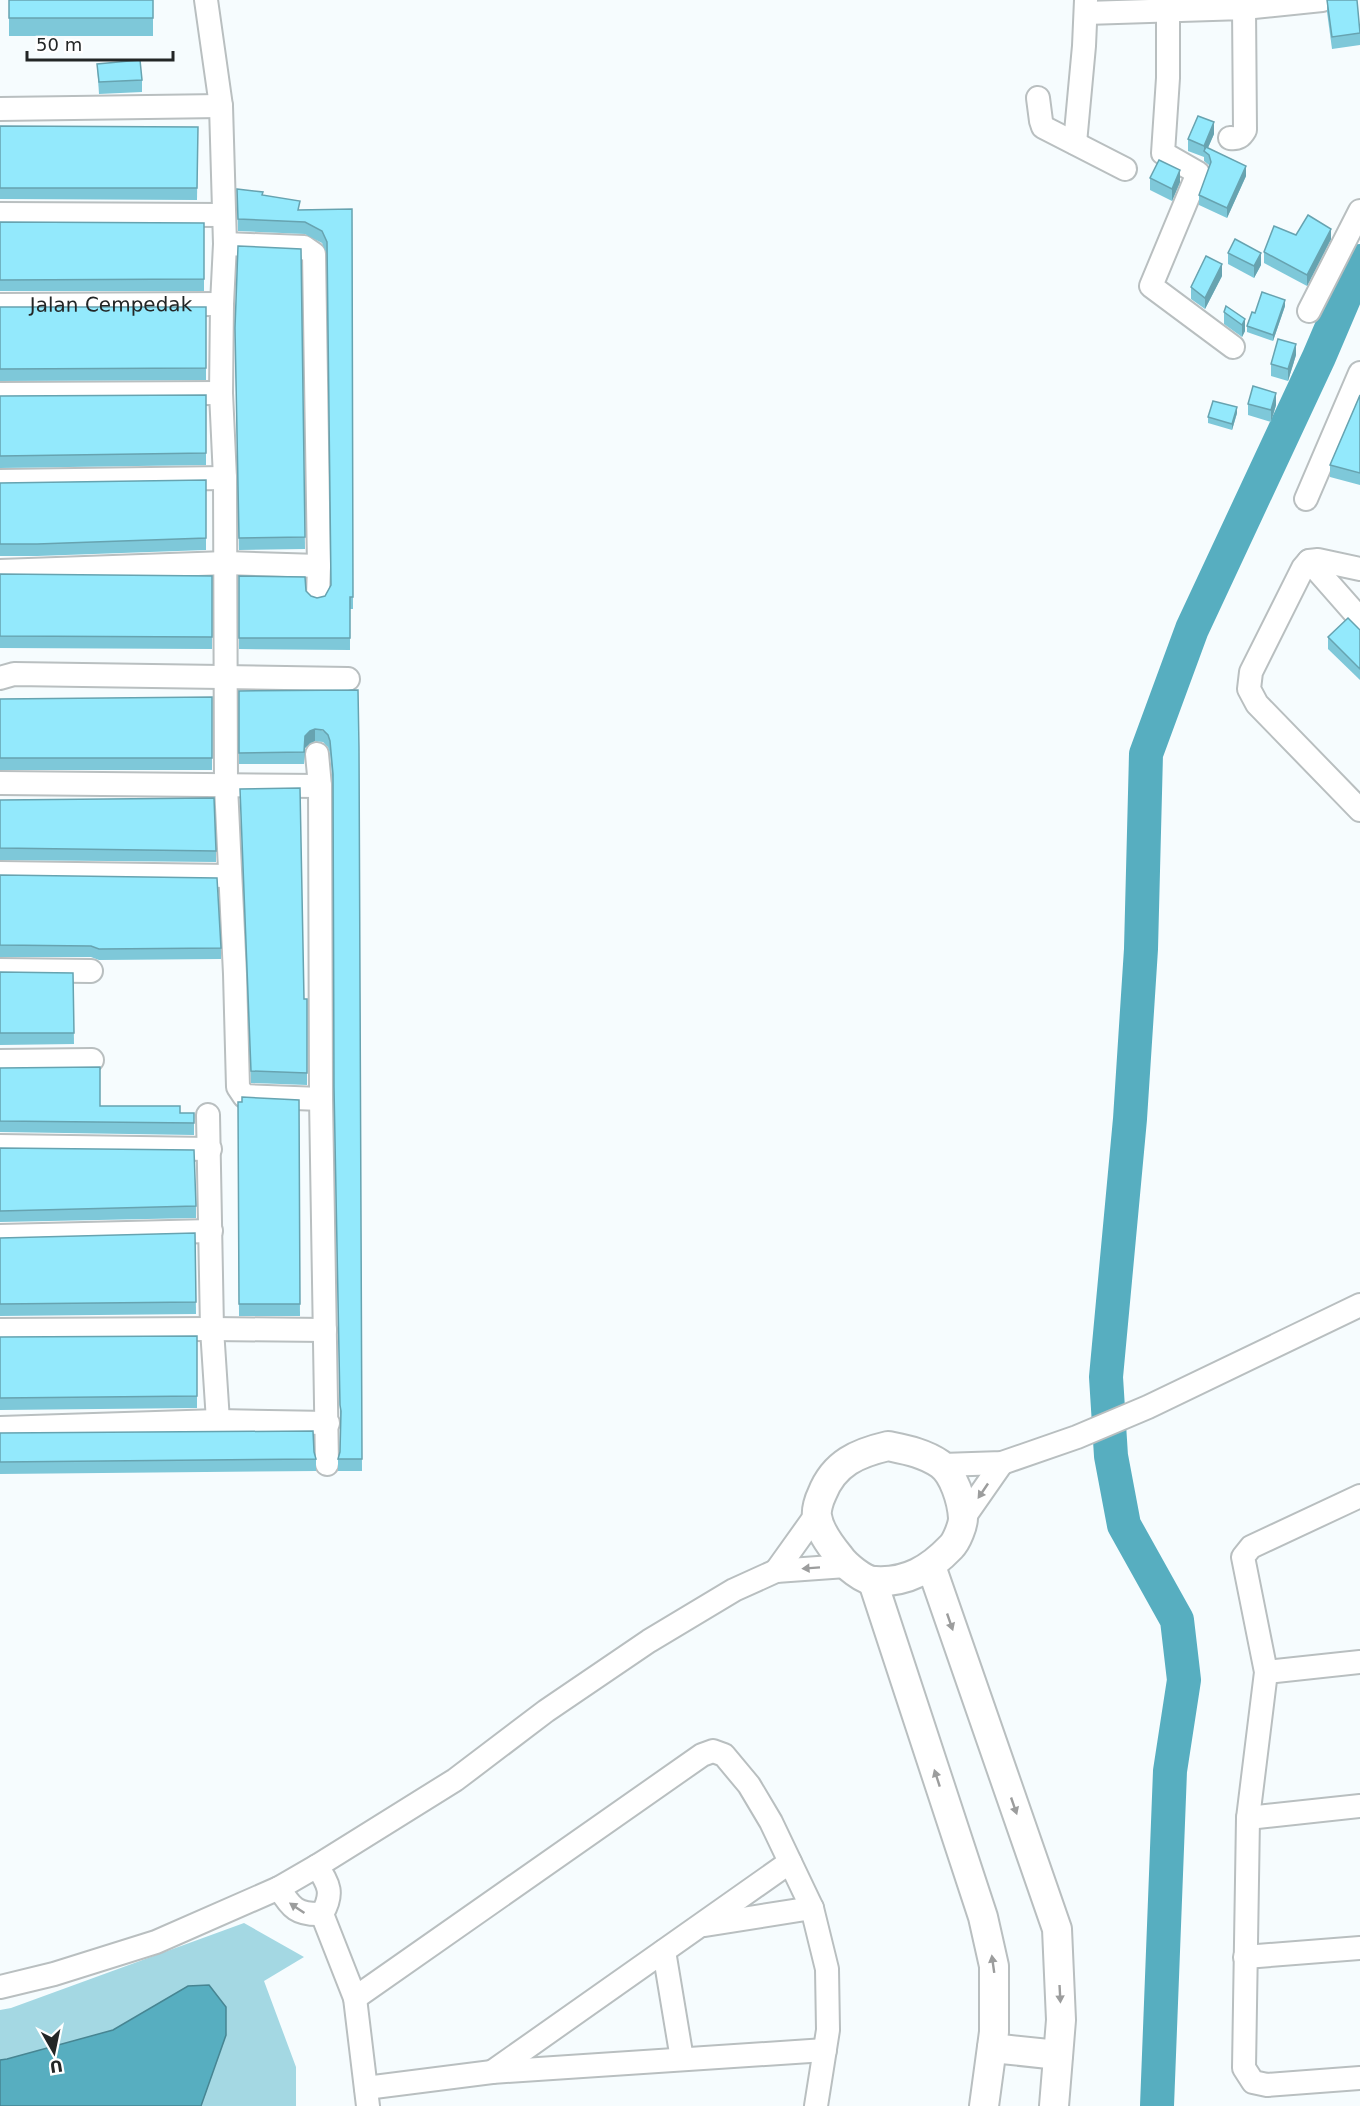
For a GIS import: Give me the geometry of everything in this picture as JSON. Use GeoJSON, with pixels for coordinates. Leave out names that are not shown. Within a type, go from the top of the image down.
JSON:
{"type":"FeatureCollection","features":[{"type":"Feature","properties":{"kind":"street"},"geometry":{"type":"LineString","coordinates":[[206,0],[221,106],[225,244],[221,393],[225,478],[226,786],[238,1087],[244,1096],[321,1099]]}},
{"type":"Feature","properties":{"kind":"street"},"geometry":{"type":"LineString","coordinates":[[1075,143],[1086,6],[1168,11],[1244,8],[1322,0]]}},
{"type":"Feature","properties":{"kind":"street"},"geometry":{"type":"LineString","coordinates":[[1230,138],[1236,139],[1242,136],[1245,130],[1246,22],[1244,8]]}},
{"type":"Feature","properties":{"kind":"street"},"geometry":{"type":"LineString","coordinates":[[1168,11],[1163,153],[1198,173],[1151,286],[1233,347]]}},
{"type":"Feature","properties":{"kind":"street"},"geometry":{"type":"LineString","coordinates":[[1038,98],[1043,127],[1125,169]]}},
{"type":"Feature","properties":{"kind":"street"},"geometry":{"type":"LineString","coordinates":[[0,109],[221,106]]}},
{"type":"Feature","properties":{"kind":"street"},"geometry":{"type":"LineString","coordinates":[[1309,311],[1360,211]]}},
{"type":"Feature","properties":{"kind":"street"},"geometry":{"type":"LineString","coordinates":[[0,214],[224,215]]}},
{"type":"Feature","properties":{"kind":"street"},"geometry":{"type":"LineString","coordinates":[[225,244],[304,247],[314,254],[318,596]]}},
{"type":"Feature","properties":{"kind":"street","name":"Jalan Cempedak"},"geometry":{"type":"LineString","coordinates":[[0,305],[222,304]]}},
{"type":"Feature","properties":{"kind":"street"},"geometry":{"type":"LineString","coordinates":[[1306,499],[1360,373]]}},
{"type":"Feature","properties":{"kind":"street"},"geometry":{"type":"LineString","coordinates":[[0,394],[221,393]]}},
{"type":"Feature","properties":{"kind":"street"},"geometry":{"type":"LineString","coordinates":[[0,481],[225,478]]}},
{"type":"Feature","properties":{"kind":"street"},"geometry":{"type":"LineString","coordinates":[[1360,569],[1318,560],[1309,561],[1251,672],[1249,689],[1257,704],[1360,810]]}},
{"type":"Feature","properties":{"kind":"street"},"geometry":{"type":"LineString","coordinates":[[1309,561],[1360,619]]}},
{"type":"Feature","properties":{"kind":"street"},"geometry":{"type":"LineString","coordinates":[[0,571],[226,563],[319,566]]}},
{"type":"Feature","properties":{"kind":"street"},"geometry":{"type":"LineString","coordinates":[[0,678],[14,675],[226,676],[348,680]]}},
{"type":"Feature","properties":{"kind":"street"},"geometry":{"type":"LineString","coordinates":[[318,754],[327,1464]]}},
{"type":"Feature","properties":{"kind":"street"},"geometry":{"type":"LineString","coordinates":[[0,783],[320,786]]}},
{"type":"Feature","properties":{"kind":"street"},"geometry":{"type":"LineString","coordinates":[[0,873],[230,876]]}},
{"type":"Feature","properties":{"kind":"street"},"geometry":{"type":"LineString","coordinates":[[0,970],[91,971]]}},
{"type":"Feature","properties":{"kind":"street"},"geometry":{"type":"LineString","coordinates":[[0,1061],[92,1060]]}},
{"type":"Feature","properties":{"kind":"street"},"geometry":{"type":"LineString","coordinates":[[208,1115],[212,1329],[218,1421]]}},
{"type":"Feature","properties":{"kind":"street"},"geometry":{"type":"LineString","coordinates":[[0,1146],[210,1149]]}},
{"type":"Feature","properties":{"kind":"street"},"geometry":{"type":"LineString","coordinates":[[0,1236],[211,1231]]}},
{"type":"Feature","properties":{"kind":"street"},"geometry":{"type":"LineString","coordinates":[[942,1466],[1002,1463],[1077,1437],[1356,1313]]}},
{"type":"Feature","properties":{"kind":"street"},"geometry":{"type":"LineString","coordinates":[[0,1330],[325,1330]]}},
{"type":"Feature","properties":{"kind":"street"},"geometry":{"type":"LineString","coordinates":[[0,1428],[218,1421],[328,1423]]}},
{"type":"Feature","properties":{"kind":"street"},"geometry":{"type":"LineString","coordinates":[[776,1571],[816,1515],[826,1482],[843,1463],[864,1452],[888,1446],[921,1454],[942,1466],[955,1485],[963,1520]]}},
{"type":"Feature","properties":{"kind":"street"},"geometry":{"type":"LineString","coordinates":[[816,1515],[828,1542],[846,1566],[873,1582],[909,1578],[931,1566],[954,1544],[963,1520],[1002,1463]]}},
{"type":"Feature","properties":{"kind":"street"},"geometry":{"type":"LineString","coordinates":[[1360,1496],[1251,1547],[1244,1557],[1266,1672],[1248,1818],[1244,2068],[1253,2082],[1267,2085],[1360,2078]]}},
{"type":"Feature","properties":{"kind":"street"},"geometry":{"type":"LineString","coordinates":[[0,1987],[54,1974],[156,1942],[279,1888],[455,1780],[546,1711],[649,1641],[734,1590],[776,1571],[846,1566]]}},
{"type":"Feature","properties":{"kind":"street"},"geometry":{"type":"LineString","coordinates":[[931,1566],[1057,1929],[1062,2020],[1054,2106]]}},
{"type":"Feature","properties":{"kind":"street"},"geometry":{"type":"LineString","coordinates":[[873,1582],[983,1917],[994,1966],[994,2031],[984,2106]]}},
{"type":"Feature","properties":{"kind":"street"},"geometry":{"type":"LineString","coordinates":[[1266,1672],[1360,1662]]}},
{"type":"Feature","properties":{"kind":"street"},"geometry":{"type":"LineString","coordinates":[[355,1998],[702,1755],[713,1751],[724,1755],[748,1785],[771,1822],[812,1908],[827,1969],[828,2030],[816,2106]]}},
{"type":"Feature","properties":{"kind":"street"},"geometry":{"type":"LineString","coordinates":[[1248,1818],[1360,1806]]}},
{"type":"Feature","properties":{"kind":"street"},"geometry":{"type":"LineString","coordinates":[[492,2072],[790,1862]]}},
{"type":"Feature","properties":{"kind":"street"},"geometry":{"type":"LineString","coordinates":[[317,1866],[327,1882],[330,1893],[322,1914]]}},
{"type":"Feature","properties":{"kind":"street"},"geometry":{"type":"LineString","coordinates":[[279,1888],[288,1903],[299,1912],[308,1915],[322,1914]]}},
{"type":"Feature","properties":{"kind":"street"},"geometry":{"type":"LineString","coordinates":[[701,1925],[812,1908]]}},
{"type":"Feature","properties":{"kind":"street"},"geometry":{"type":"LineString","coordinates":[[322,1914],[355,1998],[367,2097],[492,2072],[825,2050]]}},
{"type":"Feature","properties":{"kind":"street"},"geometry":{"type":"LineString","coordinates":[[1245,1957],[1360,1948]]}},
{"type":"Feature","properties":{"kind":"street"},"geometry":{"type":"LineString","coordinates":[[664,1951],[682,2059]]}},
{"type":"Feature","properties":{"kind":"street"},"geometry":{"type":"LineString","coordinates":[[992,2048],[1058,2055]]}},
{"type":"Feature","properties":{"kind":"shaded area"},"geometry":{"type":"Polygon","coordinates":[[[244,1923],[304,1957],[264,1981],[296,2067],[296,2106],[0,2106],[0,2010],[11,2008],[244,1923]]]}},
{"type":"Feature","properties":{"kind":"shaded area"},"geometry":{"type":"Polygon","coordinates":[[[209,1985],[226,2007],[226,2035],[201,2106],[0,2106],[0,2060],[113,2030],[188,1986],[209,1985]]]}},
{"type":"Feature","properties":{"kind":"building"},"geometry":{"type":"Polygon","coordinates":[[[9,0],[153,0],[153,18],[9,18],[9,0]]]}},
{"type":"Feature","properties":{"kind":"building"},"geometry":{"type":"Polygon","coordinates":[[[1327,0],[1357,0],[1360,33],[1332,37],[1327,0]]]}},
{"type":"Feature","properties":{"kind":"building"},"geometry":{"type":"Polygon","coordinates":[[[140,60],[142,80],[99,82],[97,64],[140,60]]]}},
{"type":"Feature","properties":{"kind":"building"},"geometry":{"type":"Polygon","coordinates":[[[1198,116],[1214,122],[1204,146],[1188,139],[1198,116]]]}},
{"type":"Feature","properties":{"kind":"building"},"geometry":{"type":"Polygon","coordinates":[[[0,126],[198,127],[197,188],[0,188],[0,126]]]}},
{"type":"Feature","properties":{"kind":"building"},"geometry":{"type":"Polygon","coordinates":[[[1206,147],[1246,166],[1227,208],[1199,195],[1211,162],[1209,155],[1204,151],[1206,147]]]}},
{"type":"Feature","properties":{"kind":"building"},"geometry":{"type":"Polygon","coordinates":[[[1159,160],[1180,170],[1172,189],[1150,178],[1159,160]]]}},
{"type":"Feature","properties":{"kind":"building"},"geometry":{"type":"Polygon","coordinates":[[[237,189],[263,192],[262,195],[300,201],[298,210],[352,209],[353,597],[350,597],[350,638],[239,638],[239,576],[305,577],[306,591],[317,598],[325,596],[331,585],[327,242],[322,231],[305,222],[238,219],[237,189]]]}},
{"type":"Feature","properties":{"kind":"building"},"geometry":{"type":"Polygon","coordinates":[[[1308,215],[1331,229],[1307,275],[1264,252],[1274,226],[1296,235],[1308,215]]]}},
{"type":"Feature","properties":{"kind":"building"},"geometry":{"type":"Polygon","coordinates":[[[0,222],[204,223],[204,279],[0,280],[0,222]]]}},
{"type":"Feature","properties":{"kind":"building"},"geometry":{"type":"Polygon","coordinates":[[[1235,239],[1261,253],[1254,266],[1228,253],[1235,239]]]}},
{"type":"Feature","properties":{"kind":"building"},"geometry":{"type":"Polygon","coordinates":[[[238,246],[301,249],[305,537],[239,538],[235,328],[238,246]]]}},
{"type":"Feature","properties":{"kind":"building"},"geometry":{"type":"Polygon","coordinates":[[[1206,256],[1222,264],[1205,298],[1191,287],[1206,256]]]}},
{"type":"Feature","properties":{"kind":"building"},"geometry":{"type":"Polygon","coordinates":[[[1262,292],[1285,300],[1273,335],[1247,326],[1252,312],[1255,313],[1262,292]]]}},
{"type":"Feature","properties":{"kind":"building"},"geometry":{"type":"Polygon","coordinates":[[[1226,306],[1245,319],[1242,325],[1224,312],[1226,306]]]}},
{"type":"Feature","properties":{"kind":"building"},"geometry":{"type":"Polygon","coordinates":[[[0,307],[206,307],[206,368],[0,369],[0,307]]]}},
{"type":"Feature","properties":{"kind":"building"},"geometry":{"type":"Polygon","coordinates":[[[1278,339],[1296,344],[1288,369],[1271,364],[1278,339]]]}},
{"type":"Feature","properties":{"kind":"building"},"geometry":{"type":"Polygon","coordinates":[[[1253,386],[1276,393],[1271,410],[1248,404],[1253,386]]]}},
{"type":"Feature","properties":{"kind":"building"},"geometry":{"type":"Polygon","coordinates":[[[206,395],[206,453],[0,456],[0,396],[206,395]]]}},
{"type":"Feature","properties":{"kind":"building"},"geometry":{"type":"Polygon","coordinates":[[[1360,395],[1360,473],[1330,465],[1360,395]]]}},
{"type":"Feature","properties":{"kind":"building"},"geometry":{"type":"Polygon","coordinates":[[[1213,401],[1237,407],[1232,424],[1208,417],[1213,401]]]}},
{"type":"Feature","properties":{"kind":"building"},"geometry":{"type":"Polygon","coordinates":[[[206,480],[206,538],[0,544],[0,483],[206,480]]]}},
{"type":"Feature","properties":{"kind":"building"},"geometry":{"type":"Polygon","coordinates":[[[0,574],[212,576],[212,637],[0,636],[0,574]]]}},
{"type":"Feature","properties":{"kind":"building"},"geometry":{"type":"Polygon","coordinates":[[[1348,618],[1360,630],[1360,669],[1328,637],[1348,618]]]}},
{"type":"Feature","properties":{"kind":"building"},"geometry":{"type":"Polygon","coordinates":[[[358,690],[362,1459],[338,1459],[341,1411],[334,1087],[333,774],[330,741],[323,730],[315,729],[305,736],[304,752],[239,753],[239,691],[358,690]]]}},
{"type":"Feature","properties":{"kind":"building"},"geometry":{"type":"Polygon","coordinates":[[[212,697],[212,758],[0,758],[0,699],[212,697]]]}},
{"type":"Feature","properties":{"kind":"building"},"geometry":{"type":"Polygon","coordinates":[[[300,788],[304,999],[307,999],[307,1073],[251,1071],[240,789],[300,788]]]}},
{"type":"Feature","properties":{"kind":"building"},"geometry":{"type":"Polygon","coordinates":[[[214,798],[216,851],[0,848],[0,800],[214,798]]]}},
{"type":"Feature","properties":{"kind":"building"},"geometry":{"type":"Polygon","coordinates":[[[0,875],[217,878],[221,948],[99,949],[91,946],[0,945],[0,875]]]}},
{"type":"Feature","properties":{"kind":"building"},"geometry":{"type":"Polygon","coordinates":[[[0,972],[73,973],[74,1033],[0,1033],[0,972]]]}},
{"type":"Feature","properties":{"kind":"building"},"geometry":{"type":"Polygon","coordinates":[[[100,1067],[100,1106],[180,1106],[180,1113],[194,1113],[194,1123],[0,1121],[0,1068],[100,1067]]]}},
{"type":"Feature","properties":{"kind":"building"},"geometry":{"type":"Polygon","coordinates":[[[242,1097],[299,1100],[300,1304],[239,1304],[238,1102],[242,1102],[242,1097]]]}},
{"type":"Feature","properties":{"kind":"building"},"geometry":{"type":"Polygon","coordinates":[[[0,1148],[194,1150],[196,1206],[0,1211],[0,1148]]]}},
{"type":"Feature","properties":{"kind":"building"},"geometry":{"type":"Polygon","coordinates":[[[195,1233],[196,1302],[0,1304],[0,1238],[195,1233]]]}},
{"type":"Feature","properties":{"kind":"building"},"geometry":{"type":"Polygon","coordinates":[[[197,1336],[197,1396],[0,1398],[0,1337],[197,1336]]]}},
{"type":"Feature","properties":{"kind":"building"},"geometry":{"type":"Polygon","coordinates":[[[313,1431],[316,1459],[0,1462],[0,1433],[313,1431]]]}},
{"type":"Feature","properties":{"kind":"waterway"},"geometry":{"type":"LineString","coordinates":[[1157,2106],[1170,1771],[1184,1680],[1177,1620],[1124,1525],[1111,1456],[1106,1377],[1130,1119],[1141,949],[1146,754],[1192,629],[1319,357],[1360,261]]}}]}
